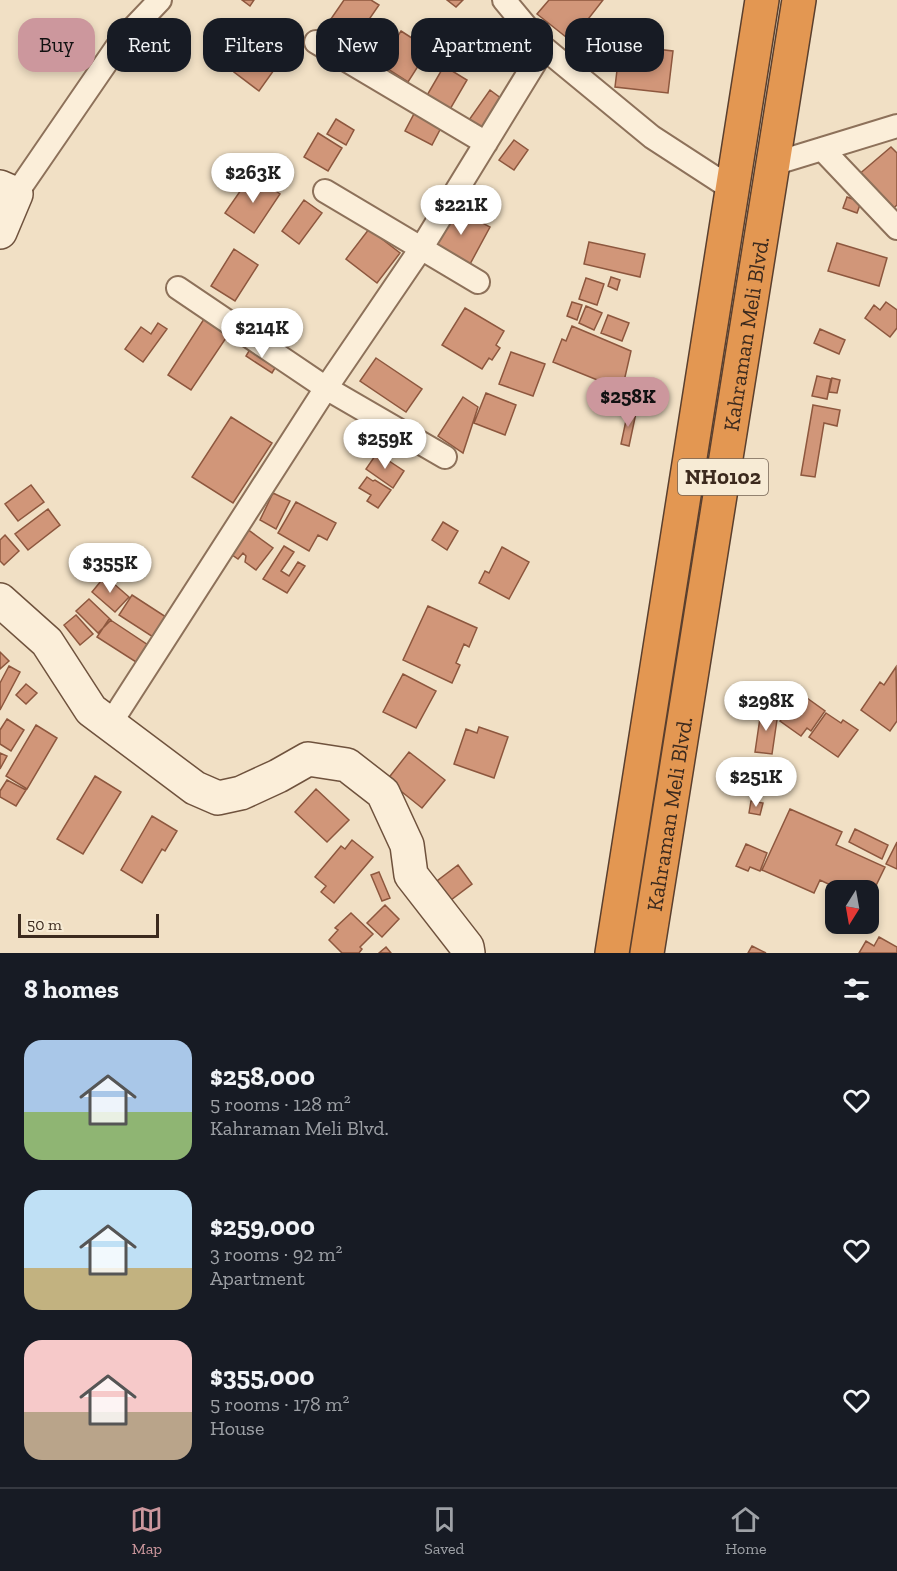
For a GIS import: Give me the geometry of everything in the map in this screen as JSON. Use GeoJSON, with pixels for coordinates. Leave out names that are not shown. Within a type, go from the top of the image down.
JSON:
{"type":"FeatureCollection","features":[{"type":"Feature","properties":{"kind":"highway","name":"Kahraman Meli Blvd."},"geometry":{"type":"LineString","coordinates":[[612,953],[762,0]]}},
{"type":"Feature","properties":{"kind":"highway","name":"Kahraman Meli Blvd."},"geometry":{"type":"LineString","coordinates":[[647,953],[799,0]]}},
{"type":"Feature","properties":{"kind":"street"},"geometry":{"type":"LineString","coordinates":[[0,232],[8,190],[121,41],[160,0]]}},
{"type":"Feature","properties":{"kind":"street"},"geometry":{"type":"LineString","coordinates":[[504,0],[519,18]]}},
{"type":"Feature","properties":{"kind":"street"},"geometry":{"type":"LineString","coordinates":[[553,55],[652,137],[732,189]]}},
{"type":"Feature","properties":{"kind":"street"},"geometry":{"type":"LineString","coordinates":[[366,72],[486,143]]}},
{"type":"Feature","properties":{"kind":"street"},"geometry":{"type":"LineString","coordinates":[[110,724],[326,388],[422,247],[529,72]]}},
{"type":"Feature","properties":{"kind":"street"},"geometry":{"type":"LineString","coordinates":[[773,164],[897,126]]}},
{"type":"Feature","properties":{"kind":"street"},"geometry":{"type":"LineString","coordinates":[[822,149],[897,228]]}},
{"type":"Feature","properties":{"kind":"street"},"geometry":{"type":"LineString","coordinates":[[325,190],[478,282]]}},
{"type":"Feature","properties":{"kind":"street"},"geometry":{"type":"LineString","coordinates":[[178,288],[326,388],[445,457]]}},
{"type":"Feature","properties":{"kind":"street"},"geometry":{"type":"LineString","coordinates":[[0,600],[47,642],[91,710],[195,788],[218,798],[241,794],[308,759],[347,765],[383,793],[406,844],[411,875],[467,947],[468,953]]}},
{"type":"Feature","properties":{"kind":"building"},"geometry":{"type":"Polygon","coordinates":[[[242,0],[254,0],[250,6],[242,0]]]}},
{"type":"Feature","properties":{"kind":"building"},"geometry":{"type":"Polygon","coordinates":[[[344,0],[371,0],[379,5],[370,18],[332,18],[344,0]]]}},
{"type":"Feature","properties":{"kind":"building"},"geometry":{"type":"Polygon","coordinates":[[[447,0],[463,0],[456,7],[447,0]]]}},
{"type":"Feature","properties":{"kind":"building"},"geometry":{"type":"Polygon","coordinates":[[[549,0],[603,0],[589,18],[565,18],[565,36],[553,27],[553,18],[542,18],[537,14],[549,0]]]}},
{"type":"Feature","properties":{"kind":"building"},"geometry":{"type":"Polygon","coordinates":[[[401,31],[411,37],[411,72],[414,72],[408,82],[392,72],[399,72],[399,34],[401,31]]]}},
{"type":"Feature","properties":{"kind":"building"},"geometry":{"type":"Polygon","coordinates":[[[664,50],[673,51],[668,93],[615,87],[617,72],[664,72],[664,50]]]}},
{"type":"Feature","properties":{"kind":"building"},"geometry":{"type":"Polygon","coordinates":[[[234,72],[273,72],[259,91],[234,72]]]}},
{"type":"Feature","properties":{"kind":"building"},"geometry":{"type":"Polygon","coordinates":[[[441,72],[454,72],[467,80],[449,111],[426,97],[441,72]]]}},
{"type":"Feature","properties":{"kind":"building"},"geometry":{"type":"Polygon","coordinates":[[[490,90],[506,102],[485,131],[469,120],[490,90]]]}},
{"type":"Feature","properties":{"kind":"building"},"geometry":{"type":"Polygon","coordinates":[[[416,110],[443,124],[432,145],[405,131],[416,110]]]}},
{"type":"Feature","properties":{"kind":"building"},"geometry":{"type":"Polygon","coordinates":[[[336,119],[354,130],[346,145],[327,134],[336,119]]]}},
{"type":"Feature","properties":{"kind":"building"},"geometry":{"type":"Polygon","coordinates":[[[318,133],[342,148],[328,171],[304,157],[318,133]]]}},
{"type":"Feature","properties":{"kind":"building"},"geometry":{"type":"Polygon","coordinates":[[[514,140],[528,150],[514,170],[499,160],[514,140]]]}},
{"type":"Feature","properties":{"kind":"building"},"geometry":{"type":"Polygon","coordinates":[[[891,147],[897,153],[897,205],[889,212],[857,176],[891,147]]]}},
{"type":"Feature","properties":{"kind":"building"},"geometry":{"type":"Polygon","coordinates":[[[252,174],[280,194],[254,233],[225,213],[252,174]]]}},
{"type":"Feature","properties":{"kind":"building"},"geometry":{"type":"Polygon","coordinates":[[[847,197],[861,202],[857,213],[843,208],[847,197]]]}},
{"type":"Feature","properties":{"kind":"building"},"geometry":{"type":"Polygon","coordinates":[[[304,200],[322,213],[299,244],[282,231],[304,200]]]}},
{"type":"Feature","properties":{"kind":"building"},"geometry":{"type":"Polygon","coordinates":[[[453,207],[490,227],[469,266],[432,245],[453,207]]]}},
{"type":"Feature","properties":{"kind":"building"},"geometry":{"type":"Polygon","coordinates":[[[369,229],[400,253],[377,283],[346,259],[369,229]]]}},
{"type":"Feature","properties":{"kind":"building"},"geometry":{"type":"Polygon","coordinates":[[[589,242],[645,254],[640,277],[584,264],[589,242]]]}},
{"type":"Feature","properties":{"kind":"building"},"geometry":{"type":"Polygon","coordinates":[[[837,243],[887,258],[879,286],[828,271],[837,243]]]}},
{"type":"Feature","properties":{"kind":"building"},"geometry":{"type":"Polygon","coordinates":[[[234,249],[258,265],[235,301],[211,286],[234,249]]]}},
{"type":"Feature","properties":{"kind":"building"},"geometry":{"type":"Polygon","coordinates":[[[611,277],[620,280],[617,290],[608,286],[611,277]]]}},
{"type":"Feature","properties":{"kind":"building"},"geometry":{"type":"Polygon","coordinates":[[[586,278],[604,284],[597,305],[579,299],[586,278]]]}},
{"type":"Feature","properties":{"kind":"building"},"geometry":{"type":"Polygon","coordinates":[[[572,302],[582,305],[577,320],[567,316],[572,302]]]}},
{"type":"Feature","properties":{"kind":"building"},"geometry":{"type":"Polygon","coordinates":[[[886,302],[897,310],[897,328],[890,337],[865,318],[874,305],[880,310],[886,302]]]}},
{"type":"Feature","properties":{"kind":"building"},"geometry":{"type":"Polygon","coordinates":[[[586,306],[602,313],[594,330],[579,323],[586,306]]]}},
{"type":"Feature","properties":{"kind":"building"},"geometry":{"type":"Polygon","coordinates":[[[465,308],[504,331],[496,345],[500,348],[492,360],[489,358],[482,369],[442,345],[465,308]]]}},
{"type":"Feature","properties":{"kind":"building"},"geometry":{"type":"Polygon","coordinates":[[[608,315],[629,323],[622,341],[601,333],[608,315]]]}},
{"type":"Feature","properties":{"kind":"building"},"geometry":{"type":"Polygon","coordinates":[[[204,319],[228,335],[191,390],[168,375],[204,319]]]}},
{"type":"Feature","properties":{"kind":"building"},"geometry":{"type":"Polygon","coordinates":[[[158,323],[167,329],[143,362],[125,349],[141,327],[151,334],[158,323]]]}},
{"type":"Feature","properties":{"kind":"building"},"geometry":{"type":"Polygon","coordinates":[[[572,326],[631,351],[622,390],[553,362],[562,339],[566,341],[572,326]]]}},
{"type":"Feature","properties":{"kind":"building"},"geometry":{"type":"Polygon","coordinates":[[[820,329],[845,340],[839,354],[814,343],[820,329]]]}},
{"type":"Feature","properties":{"kind":"building"},"geometry":{"type":"Polygon","coordinates":[[[252,346],[278,363],[272,373],[246,356],[252,346]]]}},
{"type":"Feature","properties":{"kind":"building"},"geometry":{"type":"Polygon","coordinates":[[[511,352],[545,364],[533,396],[499,384],[511,352]]]}},
{"type":"Feature","properties":{"kind":"building"},"geometry":{"type":"Polygon","coordinates":[[[376,358],[422,389],[406,412],[360,381],[376,358]]]}},
{"type":"Feature","properties":{"kind":"building"},"geometry":{"type":"Polygon","coordinates":[[[817,376],[831,379],[827,399],[812,396],[817,376]]]}},
{"type":"Feature","properties":{"kind":"building"},"geometry":{"type":"Polygon","coordinates":[[[832,378],[840,380],[837,393],[829,392],[832,378]]]}},
{"type":"Feature","properties":{"kind":"building"},"geometry":{"type":"Polygon","coordinates":[[[486,393],[516,405],[505,435],[474,423],[486,393]]]}},
{"type":"Feature","properties":{"kind":"building"},"geometry":{"type":"Polygon","coordinates":[[[463,397],[478,407],[463,453],[438,436],[463,397]]]}},
{"type":"Feature","properties":{"kind":"building"},"geometry":{"type":"Polygon","coordinates":[[[813,405],[840,410],[837,426],[824,423],[815,477],[801,475],[813,405]]]}},
{"type":"Feature","properties":{"kind":"building"},"geometry":{"type":"Polygon","coordinates":[[[628,411],[636,413],[629,446],[621,444],[628,411]]]}},
{"type":"Feature","properties":{"kind":"building"},"geometry":{"type":"Polygon","coordinates":[[[231,417],[272,443],[233,503],[192,477],[231,417]]]}},
{"type":"Feature","properties":{"kind":"building"},"geometry":{"type":"Polygon","coordinates":[[[377,453],[404,471],[393,488],[366,469],[377,453]]]}},
{"type":"Feature","properties":{"kind":"building"},"geometry":{"type":"Polygon","coordinates":[[[367,477],[391,490],[378,508],[367,501],[371,495],[359,488],[367,477]]]}},
{"type":"Feature","properties":{"kind":"building"},"geometry":{"type":"Polygon","coordinates":[[[31,485],[44,502],[18,521],[5,504],[31,485]]]}},
{"type":"Feature","properties":{"kind":"building"},"geometry":{"type":"Polygon","coordinates":[[[273,493],[290,501],[276,529],[260,520],[273,493]]]}},
{"type":"Feature","properties":{"kind":"building"},"geometry":{"type":"Polygon","coordinates":[[[296,502],[336,523],[327,540],[318,535],[309,551],[278,533],[296,502]]]}},
{"type":"Feature","properties":{"kind":"building"},"geometry":{"type":"Polygon","coordinates":[[[48,509],[60,525],[28,550],[15,534],[48,509]]]}},
{"type":"Feature","properties":{"kind":"building"},"geometry":{"type":"Polygon","coordinates":[[[443,522],[458,531],[447,550],[432,540],[443,522]]]}},
{"type":"Feature","properties":{"kind":"building"},"geometry":{"type":"Polygon","coordinates":[[[243,526],[273,548],[256,570],[245,562],[246,556],[243,553],[238,559],[225,550],[243,526]]]}},
{"type":"Feature","properties":{"kind":"building"},"geometry":{"type":"Polygon","coordinates":[[[5,535],[19,551],[4,565],[0,561],[0,540],[5,535]]]}},
{"type":"Feature","properties":{"kind":"building"},"geometry":{"type":"Polygon","coordinates":[[[284,546],[294,552],[281,571],[289,576],[298,562],[305,566],[287,593],[263,579],[284,546]]]}},
{"type":"Feature","properties":{"kind":"building"},"geometry":{"type":"Polygon","coordinates":[[[502,547],[529,562],[509,599],[479,583],[485,571],[489,573],[502,547]]]}},
{"type":"Feature","properties":{"kind":"building"},"geometry":{"type":"Polygon","coordinates":[[[105,576],[129,597],[115,612],[92,592],[105,576]]]}},
{"type":"Feature","properties":{"kind":"building"},"geometry":{"type":"Polygon","coordinates":[[[132,595],[166,617],[153,637],[119,615],[132,595]]]}},
{"type":"Feature","properties":{"kind":"building"},"geometry":{"type":"Polygon","coordinates":[[[89,599],[111,620],[98,633],[76,611],[89,599]]]}},
{"type":"Feature","properties":{"kind":"building"},"geometry":{"type":"Polygon","coordinates":[[[428,606],[477,628],[469,647],[464,644],[456,663],[460,665],[452,683],[403,660],[428,606]]]}},
{"type":"Feature","properties":{"kind":"building"},"geometry":{"type":"Polygon","coordinates":[[[76,615],[93,634],[80,645],[64,625],[76,615]]]}},
{"type":"Feature","properties":{"kind":"building"},"geometry":{"type":"Polygon","coordinates":[[[109,619],[148,645],[136,662],[97,637],[109,619]]]}},
{"type":"Feature","properties":{"kind":"building"},"geometry":{"type":"Polygon","coordinates":[[[0,652],[9,661],[0,669],[0,652]]]}},
{"type":"Feature","properties":{"kind":"building"},"geometry":{"type":"Polygon","coordinates":[[[9,666],[20,672],[0,710],[0,683],[9,666]]]}},
{"type":"Feature","properties":{"kind":"building"},"geometry":{"type":"Polygon","coordinates":[[[896,667],[897,721],[890,731],[861,710],[880,682],[884,685],[896,667]]]}},
{"type":"Feature","properties":{"kind":"building"},"geometry":{"type":"Polygon","coordinates":[[[403,674],[436,691],[416,728],[383,712],[403,674]]]}},
{"type":"Feature","properties":{"kind":"building"},"geometry":{"type":"Polygon","coordinates":[[[26,684],[37,693],[26,704],[16,695],[26,684]]]}},
{"type":"Feature","properties":{"kind":"building"},"geometry":{"type":"Polygon","coordinates":[[[800,693],[825,711],[811,731],[807,728],[801,736],[780,721],[800,693]]]}},
{"type":"Feature","properties":{"kind":"building"},"geometry":{"type":"Polygon","coordinates":[[[761,711],[778,713],[772,754],[755,752],[761,711]]]}},
{"type":"Feature","properties":{"kind":"building"},"geometry":{"type":"Polygon","coordinates":[[[826,713],[858,730],[838,757],[809,737],[826,713]]]}},
{"type":"Feature","properties":{"kind":"building"},"geometry":{"type":"Polygon","coordinates":[[[7,719],[24,730],[11,751],[0,744],[0,730],[7,719]]]}},
{"type":"Feature","properties":{"kind":"building"},"geometry":{"type":"Polygon","coordinates":[[[36,725],[57,738],[27,789],[6,776],[36,725]]]}},
{"type":"Feature","properties":{"kind":"building"},"geometry":{"type":"Polygon","coordinates":[[[479,727],[508,737],[494,778],[454,764],[466,729],[477,733],[479,727]]]}},
{"type":"Feature","properties":{"kind":"building"},"geometry":{"type":"Polygon","coordinates":[[[409,752],[445,780],[422,808],[387,780],[409,752]]]}},
{"type":"Feature","properties":{"kind":"building"},"geometry":{"type":"Polygon","coordinates":[[[0,753],[7,756],[0,769],[0,753]]]}},
{"type":"Feature","properties":{"kind":"building"},"geometry":{"type":"Polygon","coordinates":[[[95,776],[121,792],[83,854],[57,839],[95,776]]]}},
{"type":"Feature","properties":{"kind":"building"},"geometry":{"type":"Polygon","coordinates":[[[7,780],[26,790],[16,806],[0,797],[0,791],[7,780]]]}},
{"type":"Feature","properties":{"kind":"building"},"geometry":{"type":"Polygon","coordinates":[[[316,789],[349,820],[327,842],[295,812],[316,789]]]}},
{"type":"Feature","properties":{"kind":"building"},"geometry":{"type":"Polygon","coordinates":[[[751,801],[763,803],[760,815],[749,813],[751,801]]]}},
{"type":"Feature","properties":{"kind":"building"},"geometry":{"type":"Polygon","coordinates":[[[790,809],[842,832],[836,845],[885,867],[879,880],[825,880],[825,882],[820,880],[814,893],[762,870],[790,809]]]}},
{"type":"Feature","properties":{"kind":"building"},"geometry":{"type":"Polygon","coordinates":[[[152,816],[177,831],[165,851],[162,849],[142,883],[121,870],[152,816]]]}},
{"type":"Feature","properties":{"kind":"building"},"geometry":{"type":"Polygon","coordinates":[[[855,829],[888,845],[882,859],[849,842],[855,829]]]}},
{"type":"Feature","properties":{"kind":"building"},"geometry":{"type":"Polygon","coordinates":[[[352,840],[373,857],[334,903],[321,892],[326,886],[315,877],[341,846],[345,849],[352,840]]]}},
{"type":"Feature","properties":{"kind":"building"},"geometry":{"type":"Polygon","coordinates":[[[897,842],[897,869],[886,864],[897,842]]]}},
{"type":"Feature","properties":{"kind":"building"},"geometry":{"type":"Polygon","coordinates":[[[746,844],[767,853],[760,871],[750,867],[748,871],[736,866],[746,844]]]}},
{"type":"Feature","properties":{"kind":"building"},"geometry":{"type":"Polygon","coordinates":[[[458,865],[472,884],[447,903],[433,884],[458,865]]]}},
{"type":"Feature","properties":{"kind":"building"},"geometry":{"type":"Polygon","coordinates":[[[379,872],[390,898],[382,901],[371,875],[379,872]]]}},
{"type":"Feature","properties":{"kind":"building"},"geometry":{"type":"Polygon","coordinates":[[[385,905],[399,919],[382,937],[367,923],[385,905]]]}},
{"type":"Feature","properties":{"kind":"building"},"geometry":{"type":"Polygon","coordinates":[[[351,913],[373,934],[360,947],[362,949],[359,953],[342,953],[329,940],[338,930],[335,928],[351,913]]]}},
{"type":"Feature","properties":{"kind":"building"},"geometry":{"type":"Polygon","coordinates":[[[879,937],[897,947],[897,953],[859,953],[866,941],[874,946],[879,937]]]}},
{"type":"Feature","properties":{"kind":"building"},"geometry":{"type":"Polygon","coordinates":[[[752,946],[766,953],[748,953],[752,946]]]}},
{"type":"Feature","properties":{"kind":"building"},"geometry":{"type":"Polygon","coordinates":[[[386,947],[391,953],[379,953],[386,947]]]}}]}
